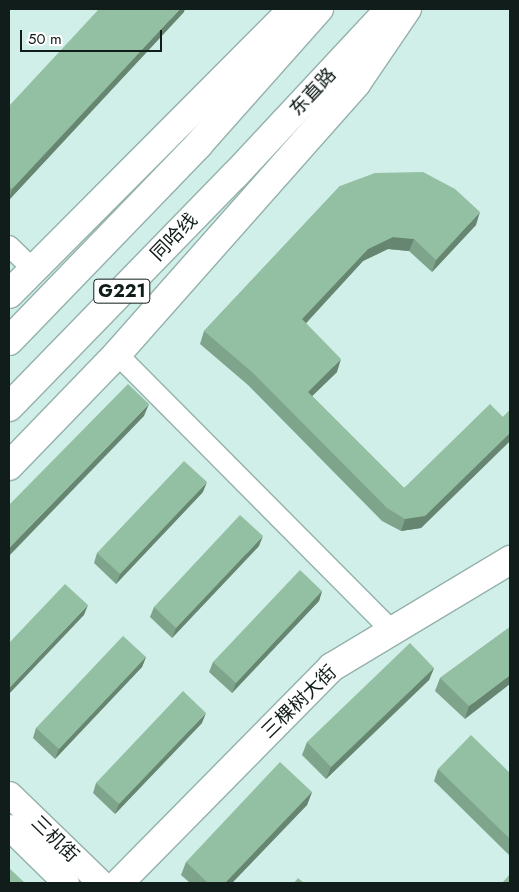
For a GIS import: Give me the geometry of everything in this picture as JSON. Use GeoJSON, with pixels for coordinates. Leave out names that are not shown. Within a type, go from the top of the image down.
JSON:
{"type":"FeatureCollection","features":[{"type":"Feature","properties":{"kind":"main road","name":"G221"},"geometry":{"type":"LineString","coordinates":[[9,341],[199,144],[319,9]]}},
{"type":"Feature","properties":{"kind":"main road","name":"东直路"},"geometry":{"type":"LineString","coordinates":[[235,175],[390,9]]}},
{"type":"Feature","properties":{"kind":"main road"},"geometry":{"type":"LineString","coordinates":[[9,466],[117,354],[356,84],[407,9]]}},
{"type":"Feature","properties":{"kind":"main road"},"geometry":{"type":"LineString","coordinates":[[9,294],[286,11]]}},
{"type":"Feature","properties":{"kind":"main road","name":"同哈线"},"geometry":{"type":"LineString","coordinates":[[9,407],[235,175]]}},
{"type":"Feature","properties":{"kind":"main road","name":"三棵树大街"},"geometry":{"type":"LineString","coordinates":[[119,883],[332,667],[510,560]]}},
{"type":"Feature","properties":{"kind":"street"},"geometry":{"type":"LineString","coordinates":[[9,246],[33,269]]}},
{"type":"Feature","properties":{"kind":"street"},"geometry":{"type":"LineString","coordinates":[[117,354],[391,630]]}},
{"type":"Feature","properties":{"kind":"street","name":"三机街"},"geometry":{"type":"LineString","coordinates":[[9,794],[101,883]]}},
{"type":"Feature","properties":{"kind":"street","name":"三机街"},"geometry":{"type":"LineString","coordinates":[[9,828],[66,883]]}},
{"type":"Feature","properties":{"kind":"building"},"geometry":{"type":"Polygon","coordinates":[[[99,9],[180,9],[12,189],[9,186],[9,106],[99,9]]]}},
{"type":"Feature","properties":{"kind":"building"},"geometry":{"type":"Polygon","coordinates":[[[423,172],[455,189],[480,212],[436,260],[414,239],[393,237],[368,249],[302,319],[341,359],[308,392],[404,488],[490,404],[503,417],[510,410],[510,433],[425,516],[405,519],[387,508],[252,372],[204,331],[340,186],[375,173],[423,172]]]}},
{"type":"Feature","properties":{"kind":"building"},"geometry":{"type":"Polygon","coordinates":[[[128,384],[149,404],[9,548],[9,505],[128,384]]]}},
{"type":"Feature","properties":{"kind":"building"},"geometry":{"type":"Polygon","coordinates":[[[184,461],[207,482],[120,574],[97,553],[184,461]]]}},
{"type":"Feature","properties":{"kind":"building"},"geometry":{"type":"Polygon","coordinates":[[[240,515],[263,536],[176,628],[154,607],[240,515]]]}},
{"type":"Feature","properties":{"kind":"building"},"geometry":{"type":"Polygon","coordinates":[[[300,570],[322,591],[236,683],[213,662],[300,570]]]}},
{"type":"Feature","properties":{"kind":"building"},"geometry":{"type":"Polygon","coordinates":[[[65,584],[88,605],[9,688],[9,643],[65,584]]]}},
{"type":"Feature","properties":{"kind":"building"},"geometry":{"type":"Polygon","coordinates":[[[510,627],[510,675],[469,706],[440,678],[510,627]]]}},
{"type":"Feature","properties":{"kind":"building"},"geometry":{"type":"Polygon","coordinates":[[[123,636],[146,657],[59,749],[36,728],[123,636]]]}},
{"type":"Feature","properties":{"kind":"building"},"geometry":{"type":"Polygon","coordinates":[[[410,643],[434,668],[331,767],[307,742],[410,643]]]}},
{"type":"Feature","properties":{"kind":"building"},"geometry":{"type":"Polygon","coordinates":[[[183,691],[206,713],[119,804],[96,783],[183,691]]]}},
{"type":"Feature","properties":{"kind":"building"},"geometry":{"type":"Polygon","coordinates":[[[471,735],[510,773],[510,839],[438,769],[471,735]]]}},
{"type":"Feature","properties":{"kind":"building"},"geometry":{"type":"Polygon","coordinates":[[[280,762],[312,792],[225,883],[208,883],[186,862],[280,762]]]}},
{"type":"Feature","properties":{"kind":"building"},"geometry":{"type":"Polygon","coordinates":[[[9,868],[25,883],[9,883],[9,868]]]}},
{"type":"Feature","properties":{"kind":"building"},"geometry":{"type":"Polygon","coordinates":[[[510,874],[510,883],[502,883],[510,874]]]}},
{"type":"Feature","properties":{"kind":"building"},"geometry":{"type":"Polygon","coordinates":[[[298,878],[304,883],[294,883],[298,878]]]}}]}
